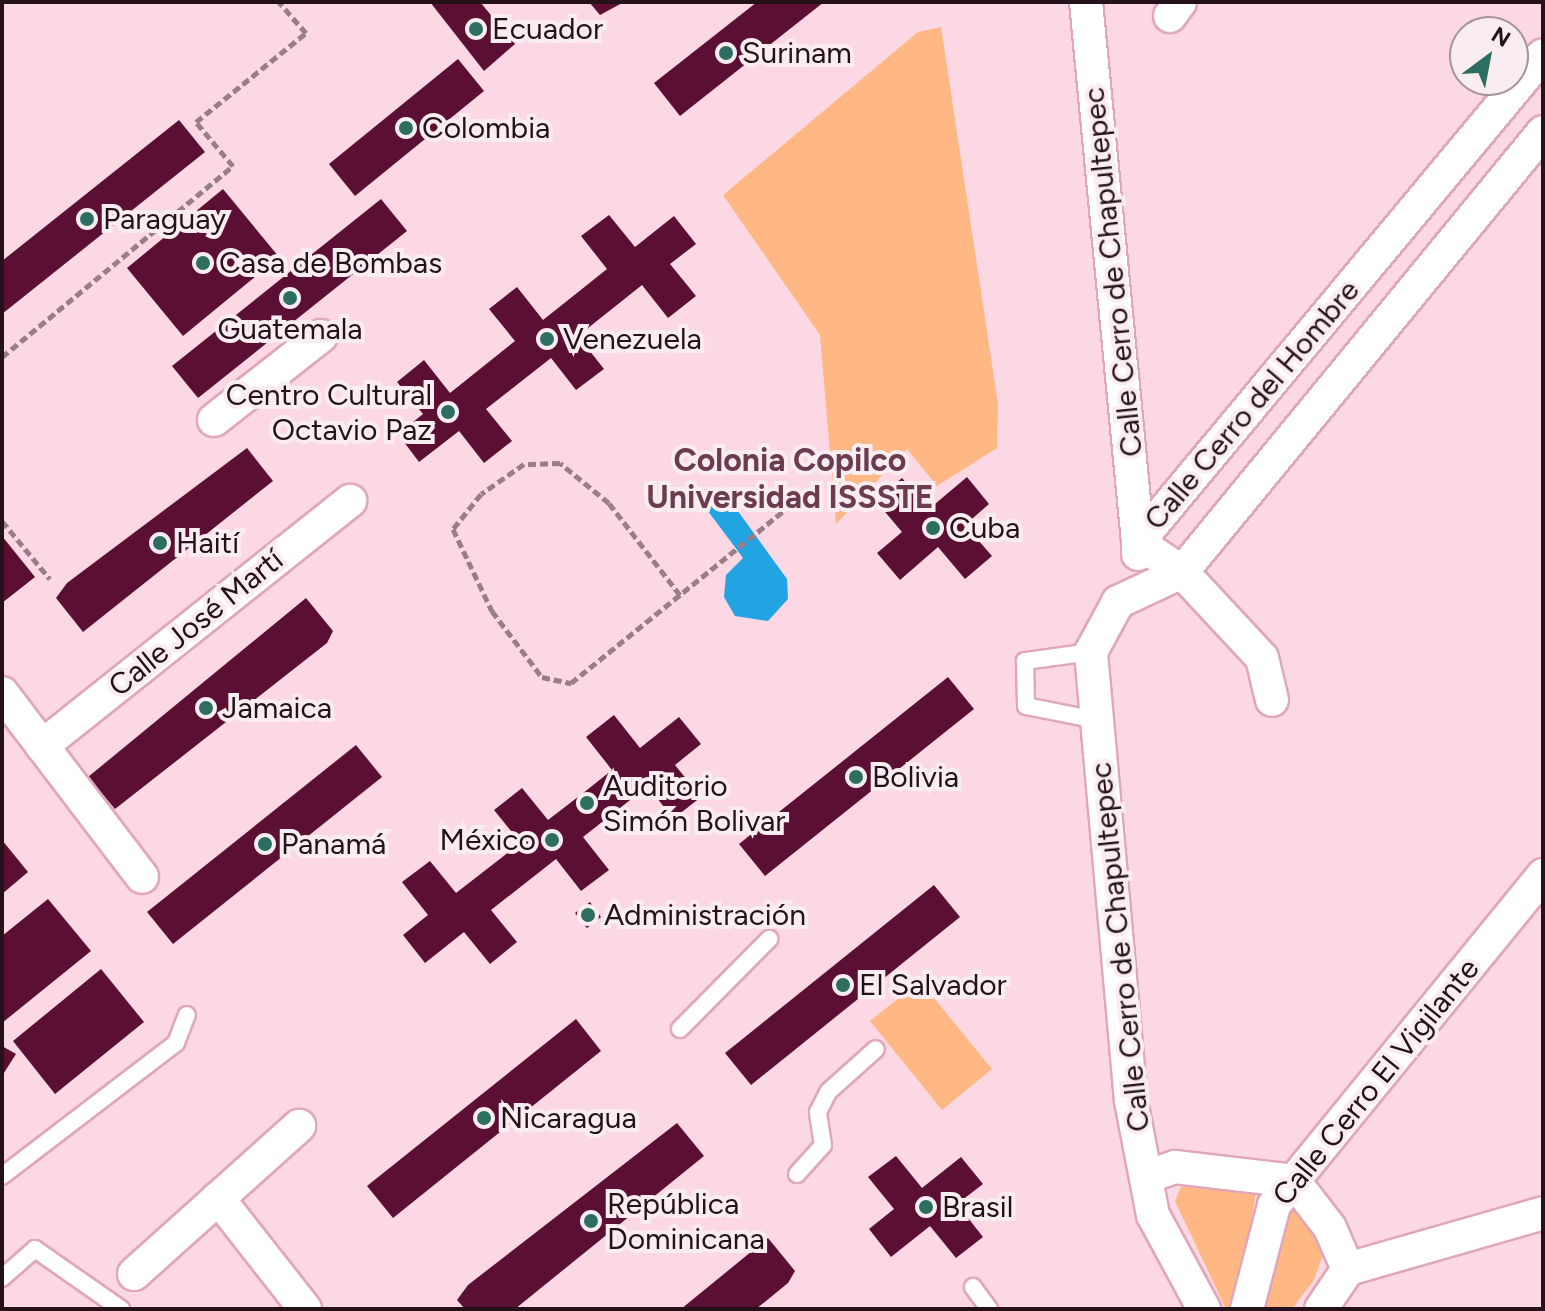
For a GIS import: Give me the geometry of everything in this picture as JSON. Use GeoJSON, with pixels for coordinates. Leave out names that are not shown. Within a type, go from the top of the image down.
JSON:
{"type":"FeatureCollection","features":[{"type":"Feature","properties":{"kind":"street","name":"Calle Cerro de Chapultepec"},"geometry":{"type":"LineString","coordinates":[[1086,2],[1138,542]]}},
{"type":"Feature","properties":{"kind":"street","name":"Calle Cerro del Hombre"},"geometry":{"type":"LineString","coordinates":[[1543,55],[1138,542],[1137,587],[1182,572],[1543,132]]}},
{"type":"Feature","properties":{"kind":"street"},"geometry":{"type":"LineString","coordinates":[[214,420],[321,336]]}},
{"type":"Feature","properties":{"kind":"street","name":"Calle José Martí"},"geometry":{"type":"LineString","coordinates":[[42,746],[350,501]]}},
{"type":"Feature","properties":{"kind":"street"},"geometry":{"type":"LineString","coordinates":[[1138,542],[1182,572],[1262,658],[1272,700]]}},
{"type":"Feature","properties":{"kind":"street"},"geometry":{"type":"LineString","coordinates":[[1091,652],[1111,610],[1137,587]]}},
{"type":"Feature","properties":{"kind":"street","name":"Calle Cerro de Chapultepec"},"geometry":{"type":"LineString","coordinates":[[1091,652],[1131,1101],[1153,1215],[1204,1309]]}},
{"type":"Feature","properties":{"kind":"street"},"geometry":{"type":"LineString","coordinates":[[2,693],[142,877]]}},
{"type":"Feature","properties":{"kind":"street","name":"Calle Cerro El Vigilante"},"geometry":{"type":"LineString","coordinates":[[1247,1309],[1274,1205],[1543,875]]}},
{"type":"Feature","properties":{"kind":"street"},"geometry":{"type":"LineString","coordinates":[[134,1274],[299,1126]]}},
{"type":"Feature","properties":{"kind":"street"},"geometry":{"type":"LineString","coordinates":[[1146,1177],[1175,1167],[1294,1181],[1330,1228],[1339,1296],[1543,1213]]}},
{"type":"Feature","properties":{"kind":"street"},"geometry":{"type":"LineString","coordinates":[[218,1198],[305,1309]]}},
{"type":"Feature","properties":{"kind":"lane"},"geometry":{"type":"LineString","coordinates":[[1091,652],[1025,661],[1026,706],[1097,720]]}},
{"type":"Feature","properties":{"kind":"lane"},"geometry":{"type":"LineString","coordinates":[[680,1029],[769,939]]}},
{"type":"Feature","properties":{"kind":"lane"},"geometry":{"type":"LineString","coordinates":[[2,1176],[176,1043],[187,1015]]}},
{"type":"Feature","properties":{"kind":"lane"},"geometry":{"type":"LineString","coordinates":[[797,1174],[823,1145],[818,1112],[828,1092],[876,1049]]}},
{"type":"Feature","properties":{"kind":"lane"},"geometry":{"type":"LineString","coordinates":[[2,1278],[35,1249],[98,1301],[121,1309]]}},
{"type":"Feature","properties":{"kind":"lane"},"geometry":{"type":"LineString","coordinates":[[973,1287],[989,1309]]}},
{"type":"Feature","properties":{"kind":"path"},"geometry":{"type":"LineString","coordinates":[[2,357],[233,166],[196,122],[306,33],[279,2]]}},
{"type":"Feature","properties":{"kind":"path"},"geometry":{"type":"LineString","coordinates":[[680,595],[609,503],[560,463],[524,464],[481,494],[453,529],[492,611],[542,677],[571,683],[680,595],[819,482]]}},
{"type":"Feature","properties":{"kind":"path"},"geometry":{"type":"LineString","coordinates":[[2,521],[50,579]]}},
{"type":"Feature","properties":{"kind":"shaded area"},"geometry":{"type":"Polygon","coordinates":[[[941,27],[998,404],[997,448],[937,486],[907,449],[836,524],[820,335],[723,195],[918,32],[941,27]]]}},
{"type":"Feature","properties":{"kind":"shaded area"},"geometry":{"type":"Polygon","coordinates":[[[920,981],[992,1069],[942,1110],[870,1021],[920,981]]]}},
{"type":"Feature","properties":{"kind":"shaded area"},"geometry":{"type":"Polygon","coordinates":[[[1202,1177],[1256,1192],[1237,1309],[1226,1309],[1175,1201],[1181,1187],[1202,1177]]]}},
{"type":"Feature","properties":{"kind":"shaded area"},"geometry":{"type":"Polygon","coordinates":[[[1299,1208],[1315,1225],[1324,1252],[1314,1280],[1292,1309],[1260,1309],[1283,1214],[1299,1208]]]}},
{"type":"Feature","properties":{"kind":"water"},"geometry":{"type":"Polygon","coordinates":[[[722,489],[787,579],[788,599],[768,621],[735,616],[724,597],[726,575],[743,558],[702,503],[722,489]]]}},
{"type":"Feature","properties":{"kind":"building","name":"Ecuador"},"geometry":{"type":"Polygon","coordinates":[[[430,2],[480,2],[515,44],[484,71],[430,2]]]}},
{"type":"Feature","properties":{"kind":"building"},"geometry":{"type":"Polygon","coordinates":[[[589,2],[624,2],[600,15],[589,2]]]}},
{"type":"Feature","properties":{"kind":"building","name":"Surinam"},"geometry":{"type":"Polygon","coordinates":[[[757,2],[824,2],[680,116],[654,83],[757,2]]]}},
{"type":"Feature","properties":{"kind":"building","name":"Colombia"},"geometry":{"type":"Polygon","coordinates":[[[458,59],[484,91],[355,196],[329,164],[458,59]]]}},
{"type":"Feature","properties":{"kind":"building","name":"Paraguay"},"geometry":{"type":"Polygon","coordinates":[[[179,120],[205,152],[2,314],[2,261],[179,120]]]}},
{"type":"Feature","properties":{"kind":"building","name":"Casa de Bombas"},"geometry":{"type":"Polygon","coordinates":[[[223,189],[279,257],[183,336],[127,268],[223,189]]]}},
{"type":"Feature","properties":{"kind":"building","name":"Guatemala"},"geometry":{"type":"Polygon","coordinates":[[[381,199],[407,231],[198,398],[172,366],[381,199]]]}},
{"type":"Feature","properties":{"kind":"building","name":"Venezuela"},"geometry":{"type":"Polygon","coordinates":[[[609,215],[635,247],[674,216],[696,244],[670,264],[696,296],[668,318],[642,285],[578,336],[604,369],[576,390],[551,358],[486,409],[512,441],[484,463],[459,431],[419,462],[398,434],[423,414],[397,382],[424,360],[450,393],[515,341],[489,309],[517,287],[543,320],[607,269],[581,236],[609,215]]]}},
{"type":"Feature","properties":{"kind":"building","name":"Haití"},"geometry":{"type":"Polygon","coordinates":[[[247,448],[273,481],[83,632],[56,598],[67,583],[247,448]]]}},
{"type":"Feature","properties":{"kind":"building","name":"Cuba"},"geometry":{"type":"Polygon","coordinates":[[[967,477],[989,504],[965,525],[992,556],[965,579],[938,547],[900,580],[877,553],[902,532],[875,500],[902,478],[929,509],[967,477]]]}},
{"type":"Feature","properties":{"kind":"building"},"geometry":{"type":"Polygon","coordinates":[[[2,536],[35,577],[2,603],[2,536]]]}},
{"type":"Feature","properties":{"kind":"building","name":"Jamaica"},"geometry":{"type":"Polygon","coordinates":[[[306,598],[333,631],[327,643],[115,809],[88,777],[306,598]]]}},
{"type":"Feature","properties":{"kind":"building","name":"Bolivia"},"geometry":{"type":"Polygon","coordinates":[[[948,677],[974,709],[765,876],[739,844],[948,677]]]}},
{"type":"Feature","properties":{"kind":"building","name":"México"},"geometry":{"type":"Polygon","coordinates":[[[614,715],[640,748],[679,717],[701,744],[675,765],[701,797],[673,819],[648,786],[583,837],[609,870],[581,891],[556,859],[491,910],[517,942],[490,964],[464,932],[425,963],[403,935],[428,915],[402,882],[430,861],[456,893],[505,855],[520,842],[494,810],[522,788],[548,820],[587,790],[612,770],[586,737],[614,715]]]}},
{"type":"Feature","properties":{"kind":"building","name":"Panamá"},"geometry":{"type":"Polygon","coordinates":[[[356,745],[382,777],[173,944],[147,912],[356,745]]]}},
{"type":"Feature","properties":{"kind":"building"},"geometry":{"type":"Polygon","coordinates":[[[2,840],[28,872],[2,894],[2,840]]]}},
{"type":"Feature","properties":{"kind":"building","name":"El Salvador"},"geometry":{"type":"Polygon","coordinates":[[[934,885],[960,917],[751,1085],[725,1053],[934,885]]]}},
{"type":"Feature","properties":{"kind":"building"},"geometry":{"type":"Polygon","coordinates":[[[48,899],[91,951],[2,1023],[2,936],[48,899]]]}},
{"type":"Feature","properties":{"kind":"building","name":"Administración"},"geometry":{"type":"Polygon","coordinates":[[[590,902],[601,917],[587,928],[575,913],[590,902]]]}},
{"type":"Feature","properties":{"kind":"building"},"geometry":{"type":"Polygon","coordinates":[[[101,969],[144,1022],[55,1094],[13,1041],[101,969]]]}},
{"type":"Feature","properties":{"kind":"building","name":"Nicaragua"},"geometry":{"type":"Polygon","coordinates":[[[576,1019],[601,1051],[393,1218],[367,1186],[576,1019]]]}},
{"type":"Feature","properties":{"kind":"building"},"geometry":{"type":"Polygon","coordinates":[[[2,1046],[16,1054],[2,1076],[2,1046]]]}},
{"type":"Feature","properties":{"kind":"building","name":"República Dominicana"},"geometry":{"type":"Polygon","coordinates":[[[677,1123],[704,1156],[515,1309],[465,1309],[457,1300],[468,1285],[677,1123]]]}},
{"type":"Feature","properties":{"kind":"building","name":"Brasil"},"geometry":{"type":"Polygon","coordinates":[[[896,1156],[922,1188],[961,1157],[983,1184],[957,1204],[983,1237],[956,1258],[930,1226],[891,1257],[869,1229],[894,1209],[868,1177],[896,1156]]]}},
{"type":"Feature","properties":{"kind":"building"},"geometry":{"type":"Polygon","coordinates":[[[768,1238],[795,1271],[788,1283],[756,1309],[681,1309],[768,1238]]]}},
{"type":"Feature","properties":{"kind":"place","name":"Ecuador"},"geometry":{"type":"Point","coordinates":[476,29]}},
{"type":"Feature","properties":{"kind":"place","name":"Surinam"},"geometry":{"type":"Point","coordinates":[726,53]}},
{"type":"Feature","properties":{"kind":"place","name":"Colombia"},"geometry":{"type":"Point","coordinates":[406,128]}},
{"type":"Feature","properties":{"kind":"place","name":"Paraguay"},"geometry":{"type":"Point","coordinates":[87,219]}},
{"type":"Feature","properties":{"kind":"place","name":"Casa de Bombas"},"geometry":{"type":"Point","coordinates":[203,263]}},
{"type":"Feature","properties":{"kind":"place","name":"Guatemala"},"geometry":{"type":"Point","coordinates":[290,298]}},
{"type":"Feature","properties":{"kind":"place","name":"Venezuela"},"geometry":{"type":"Point","coordinates":[547,339]}},
{"type":"Feature","properties":{"kind":"place","name":"Centro Cultural Octavio Paz"},"geometry":{"type":"Point","coordinates":[448,412]}},
{"type":"Feature","properties":{"kind":"place","name":"Cuba"},"geometry":{"type":"Point","coordinates":[933,528]}},
{"type":"Feature","properties":{"kind":"place","name":"Haití"},"geometry":{"type":"Point","coordinates":[160,543]}},
{"type":"Feature","properties":{"kind":"place","name":"Jamaica"},"geometry":{"type":"Point","coordinates":[206,708]}},
{"type":"Feature","properties":{"kind":"place","name":"Bolivia"},"geometry":{"type":"Point","coordinates":[856,777]}},
{"type":"Feature","properties":{"kind":"place","name":"Auditorio Simón Bolivar"},"geometry":{"type":"Point","coordinates":[587,803]}},
{"type":"Feature","properties":{"kind":"place","name":"México"},"geometry":{"type":"Point","coordinates":[552,840]}},
{"type":"Feature","properties":{"kind":"place","name":"Panamá"},"geometry":{"type":"Point","coordinates":[265,844]}},
{"type":"Feature","properties":{"kind":"place","name":"Administración"},"geometry":{"type":"Point","coordinates":[588,915]}},
{"type":"Feature","properties":{"kind":"place","name":"El Salvador"},"geometry":{"type":"Point","coordinates":[843,985]}},
{"type":"Feature","properties":{"kind":"place","name":"Nicaragua"},"geometry":{"type":"Point","coordinates":[484,1118]}},
{"type":"Feature","properties":{"kind":"place","name":"Brasil"},"geometry":{"type":"Point","coordinates":[926,1207]}},
{"type":"Feature","properties":{"kind":"place","name":"República Dominicana"},"geometry":{"type":"Point","coordinates":[591,1221]}},
{"type":"Feature","properties":{"kind":"district","name":"Colonia Copilco Universidad ISSSTE"},"geometry":{"type":"Point","coordinates":[790,480]}}]}
